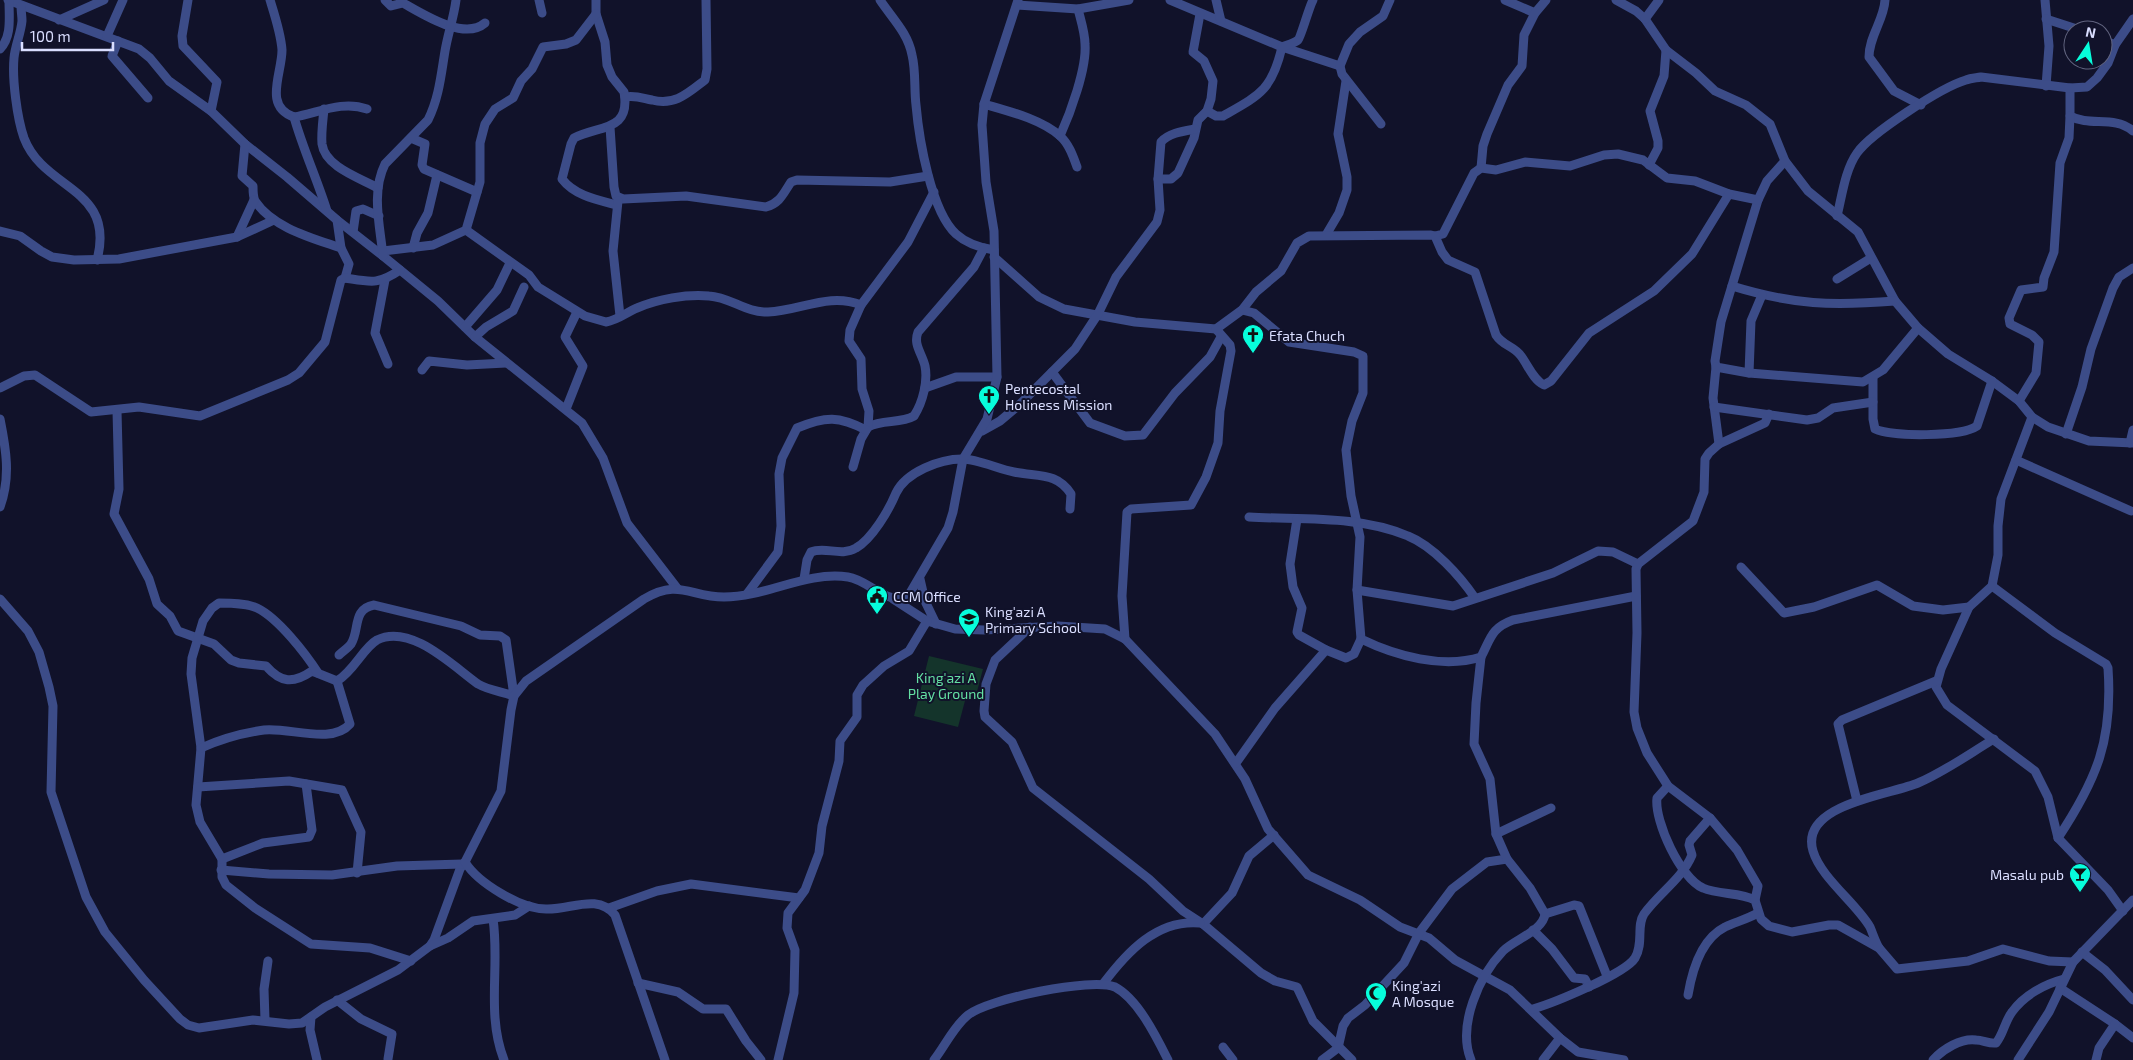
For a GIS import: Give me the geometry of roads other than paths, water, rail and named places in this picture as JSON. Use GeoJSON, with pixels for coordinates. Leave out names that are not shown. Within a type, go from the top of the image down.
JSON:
{"type":"FeatureCollection","features":[{"type":"Feature","properties":{"kind":"street"},"geometry":{"type":"LineString","coordinates":[[0,49],[7,40],[9,32],[9,0],[139,49],[150,58],[169,81],[211,111],[245,144],[337,220],[383,254],[475,337],[566,409],[590,434],[604,458],[627,523],[677,588]]}},
{"type":"Feature","properties":{"kind":"street"},"geometry":{"type":"LineString","coordinates":[[59,20],[104,0]]}},
{"type":"Feature","properties":{"kind":"street"},"geometry":{"type":"LineString","coordinates":[[107,36],[123,0]]}},
{"type":"Feature","properties":{"kind":"street"},"geometry":{"type":"LineString","coordinates":[[188,0],[182,42],[187,51],[213,75],[217,82],[211,111]]}},
{"type":"Feature","properties":{"kind":"street"},"geometry":{"type":"LineString","coordinates":[[270,0],[282,51],[275,89],[278,104],[283,111],[294,117],[324,109],[351,106],[367,109]]}},
{"type":"Feature","properties":{"kind":"street"},"geometry":{"type":"LineString","coordinates":[[385,0],[392,6],[403,3],[422,16],[452,27],[476,27],[485,23]]}},
{"type":"Feature","properties":{"kind":"street"},"geometry":{"type":"LineString","coordinates":[[383,254],[378,188],[385,164],[411,138],[432,111],[441,85],[445,50],[452,27],[456,0]]}},
{"type":"Feature","properties":{"kind":"street"},"geometry":{"type":"LineString","coordinates":[[539,0],[542,13]]}},
{"type":"Feature","properties":{"kind":"street"},"geometry":{"type":"LineString","coordinates":[[596,0],[596,14],[605,42],[607,65],[612,77],[624,92],[625,97],[622,116],[610,127],[574,138],[571,144],[562,179],[580,194],[618,202],[686,196],[766,207],[773,205],[782,198],[791,182],[797,180],[890,182],[928,176]]}},
{"type":"Feature","properties":{"kind":"street"},"geometry":{"type":"LineString","coordinates":[[625,97],[635,95],[658,102],[675,101],[705,80],[707,68],[706,0]]}},
{"type":"Feature","properties":{"kind":"street"},"geometry":{"type":"LineString","coordinates":[[880,0],[903,31],[911,50],[917,118],[928,176],[947,224],[957,235],[994,254],[1039,297],[1064,309],[1135,322],[1219,333],[1230,345],[1231,351],[1220,411],[1218,443],[1194,502],[1187,507],[1131,509],[1125,517],[1126,560],[1122,612],[1124,639]]}},
{"type":"Feature","properties":{"kind":"street"},"geometry":{"type":"LineString","coordinates":[[893,599],[905,597],[920,579],[950,520],[963,459],[982,431],[991,409],[997,377],[994,254],[982,125],[984,104],[1017,3],[1078,9],[1128,0]]}},
{"type":"Feature","properties":{"kind":"street"},"geometry":{"type":"LineString","coordinates":[[1170,0],[1200,14],[1282,46],[1340,66]]}},
{"type":"Feature","properties":{"kind":"street"},"geometry":{"type":"LineString","coordinates":[[1216,0],[1221,21]]}},
{"type":"Feature","properties":{"kind":"street"},"geometry":{"type":"LineString","coordinates":[[1282,46],[1298,40],[1313,0]]}},
{"type":"Feature","properties":{"kind":"street"},"geometry":{"type":"LineString","coordinates":[[1381,124],[1346,81],[1340,66],[1349,44],[1360,32],[1383,16],[1390,0]]}},
{"type":"Feature","properties":{"kind":"street"},"geometry":{"type":"LineString","coordinates":[[1505,0],[1535,13]]}},
{"type":"Feature","properties":{"kind":"street"},"geometry":{"type":"LineString","coordinates":[[1052,372],[1090,424],[1110,432],[1137,437],[1143,435],[1175,393],[1202,367],[1219,333],[1242,310],[1256,292],[1281,271],[1297,244],[1309,236],[1409,234],[1435,236],[1443,234],[1470,179],[1481,168],[1487,134],[1508,85],[1522,66],[1524,35],[1535,13],[1546,0]]}},
{"type":"Feature","properties":{"kind":"street"},"geometry":{"type":"LineString","coordinates":[[1616,0],[1636,11],[1645,19],[1666,50],[1696,73],[1715,91],[1746,105],[1759,113],[1770,124],[1785,161],[1808,191],[1858,232],[1895,301],[1918,328],[1948,354],[1992,381],[2019,401],[2032,417],[2066,434],[2089,441],[2132,443],[2133,430]]}},
{"type":"Feature","properties":{"kind":"street"},"geometry":{"type":"LineString","coordinates":[[1645,19],[1659,0]]}},
{"type":"Feature","properties":{"kind":"street"},"geometry":{"type":"LineString","coordinates":[[1884,0],[1884,7],[1871,38],[1869,57],[1894,91],[1921,105]]}},
{"type":"Feature","properties":{"kind":"street"},"geometry":{"type":"LineString","coordinates":[[2045,0],[2049,46],[2046,86]]}},
{"type":"Feature","properties":{"kind":"street"},"geometry":{"type":"LineString","coordinates":[[21,6],[22,21],[14,64],[25,139],[46,169],[86,200],[92,208],[102,240],[97,260]]}},
{"type":"Feature","properties":{"kind":"street"},"geometry":{"type":"LineString","coordinates":[[1060,136],[1073,103],[1085,54],[1085,43],[1078,9]]}},
{"type":"Feature","properties":{"kind":"street"},"geometry":{"type":"LineString","coordinates":[[383,254],[440,242],[466,230],[481,172],[480,143],[490,114],[513,98],[521,81],[532,69],[543,47],[566,44],[576,40],[596,14]]}},
{"type":"Feature","properties":{"kind":"street"},"geometry":{"type":"LineString","coordinates":[[1158,179],[1171,179],[1178,173],[1194,138],[1199,116],[1207,111],[1213,93],[1213,81],[1204,61],[1193,52],[1200,14]]}},
{"type":"Feature","properties":{"kind":"street"},"geometry":{"type":"LineString","coordinates":[[1837,216],[1852,163],[1857,153],[1866,143],[1921,105],[1967,79],[1981,77],[2046,86],[2070,88],[2087,86],[2097,78],[2108,63],[2115,45],[2133,19]]}},
{"type":"Feature","properties":{"kind":"street"},"geometry":{"type":"LineString","coordinates":[[2046,20],[2063,25]]}},
{"type":"Feature","properties":{"kind":"street"},"geometry":{"type":"LineString","coordinates":[[118,41],[112,56],[148,98]]}},
{"type":"Feature","properties":{"kind":"street"},"geometry":{"type":"LineString","coordinates":[[1207,111],[1216,116],[1223,116],[1266,87],[1277,68],[1282,46]]}},
{"type":"Feature","properties":{"kind":"street"},"geometry":{"type":"LineString","coordinates":[[1650,165],[1658,148],[1658,141],[1650,111],[1664,76],[1666,50]]}},
{"type":"Feature","properties":{"kind":"street"},"geometry":{"type":"LineString","coordinates":[[1326,235],[1339,213],[1347,190],[1347,176],[1338,134],[1346,81]]}},
{"type":"Feature","properties":{"kind":"street"},"geometry":{"type":"LineString","coordinates":[[2019,401],[2036,372],[2039,342],[2032,335],[2010,324],[2009,318],[2022,290],[2043,287],[2044,278],[2054,252],[2060,163],[2069,138],[2070,88]]}},
{"type":"Feature","properties":{"kind":"street"},"geometry":{"type":"LineString","coordinates":[[984,104],[1032,120],[1060,136],[1070,148],[1077,167]]}},
{"type":"Feature","properties":{"kind":"street"},"geometry":{"type":"LineString","coordinates":[[324,109],[322,140],[324,152],[332,163],[378,188]]}},
{"type":"Feature","properties":{"kind":"street"},"geometry":{"type":"LineString","coordinates":[[2070,116],[2082,121],[2121,123],[2133,130]]}},
{"type":"Feature","properties":{"kind":"street"},"geometry":{"type":"LineString","coordinates":[[294,117],[305,154],[319,186],[327,212]]}},
{"type":"Feature","properties":{"kind":"street"},"geometry":{"type":"LineString","coordinates":[[610,127],[614,187],[618,202],[613,251],[620,316]]}},
{"type":"Feature","properties":{"kind":"street"},"geometry":{"type":"LineString","coordinates":[[982,431],[1000,421],[1075,349],[1098,314],[1116,277],[1157,222],[1160,210],[1158,179],[1162,142],[1165,138],[1180,132],[1195,129]]}},
{"type":"Feature","properties":{"kind":"street"},"geometry":{"type":"LineString","coordinates":[[411,138],[425,144],[422,167],[477,192]]}},
{"type":"Feature","properties":{"kind":"street"},"geometry":{"type":"LineString","coordinates":[[237,237],[254,200],[253,186],[242,176],[245,144]]}},
{"type":"Feature","properties":{"kind":"street"},"geometry":{"type":"LineString","coordinates":[[1481,168],[1496,170],[1525,162],[1570,166],[1604,154],[1618,154],[1643,160],[1667,178],[1695,181],[1729,194],[1758,200]]}},
{"type":"Feature","properties":{"kind":"street"},"geometry":{"type":"LineString","coordinates":[[1719,444],[1712,398],[1721,322],[1758,200],[1767,181],[1785,161]]}},
{"type":"Feature","properties":{"kind":"street"},"geometry":{"type":"LineString","coordinates":[[413,248],[417,233],[428,213],[437,175]]}},
{"type":"Feature","properties":{"kind":"street"},"geometry":{"type":"LineString","coordinates":[[853,467],[858,448],[867,429],[869,411],[862,389],[862,359],[858,350],[851,344],[849,336],[862,305],[908,242],[934,192]]}},
{"type":"Feature","properties":{"kind":"street"},"geometry":{"type":"LineString","coordinates":[[1435,236],[1448,260],[1475,272],[1490,324],[1500,342],[1517,351],[1538,382],[1547,385],[1589,333],[1654,290],[1692,254],[1729,194]]}},
{"type":"Feature","properties":{"kind":"street"},"geometry":{"type":"LineString","coordinates":[[254,200],[274,220],[292,230],[341,248]]}},
{"type":"Feature","properties":{"kind":"street"},"geometry":{"type":"LineString","coordinates":[[353,232],[356,211],[363,209],[379,216]]}},
{"type":"Feature","properties":{"kind":"street"},"geometry":{"type":"LineString","coordinates":[[0,231],[20,236],[41,252],[52,257],[74,260],[119,260],[237,237],[274,220]]}},
{"type":"Feature","properties":{"kind":"street"},"geometry":{"type":"LineString","coordinates":[[0,388],[24,376],[35,376],[43,379],[85,410],[97,413],[138,407],[200,416],[288,380],[299,373],[325,342],[338,285],[345,278],[349,264],[341,248],[337,220]]}},
{"type":"Feature","properties":{"kind":"street"},"geometry":{"type":"LineString","coordinates":[[466,230],[529,275],[538,286],[577,312],[606,322],[639,307],[661,301],[708,296],[721,298],[745,309],[768,312],[823,301],[848,300],[862,305]]}},
{"type":"Feature","properties":{"kind":"street"},"geometry":{"type":"LineString","coordinates":[[867,429],[879,423],[900,422],[914,416],[925,388],[924,364],[916,342],[918,332],[974,266],[984,248]]}},
{"type":"Feature","properties":{"kind":"street"},"geometry":{"type":"LineString","coordinates":[[1837,279],[1871,258]]}},
{"type":"Feature","properties":{"kind":"street"},"geometry":{"type":"LineString","coordinates":[[465,327],[497,290],[510,263]]}},
{"type":"Feature","properties":{"kind":"street"},"geometry":{"type":"LineString","coordinates":[[2066,434],[2082,387],[2091,348],[2113,288],[2119,277],[2133,268]]}},
{"type":"Feature","properties":{"kind":"street"},"geometry":{"type":"LineString","coordinates":[[345,278],[368,282],[385,280],[400,270]]}},
{"type":"Feature","properties":{"kind":"street"},"geometry":{"type":"LineString","coordinates":[[385,280],[375,333],[388,364]]}},
{"type":"Feature","properties":{"kind":"street"},"geometry":{"type":"LineString","coordinates":[[1732,286],[1762,295],[1808,304],[1839,305],[1895,301]]}},
{"type":"Feature","properties":{"kind":"street"},"geometry":{"type":"LineString","coordinates":[[475,337],[486,327],[513,310],[524,287]]}},
{"type":"Feature","properties":{"kind":"street"},"geometry":{"type":"LineString","coordinates":[[1749,373],[1751,321],[1762,295]]}},
{"type":"Feature","properties":{"kind":"street"},"geometry":{"type":"LineString","coordinates":[[1242,310],[1254,313],[1289,342],[1354,352],[1363,356],[1363,393],[1352,421],[1346,450],[1360,548],[1358,590],[1361,640],[1350,657],[1326,650],[1299,636],[1297,632],[1302,608],[1293,588],[1290,564],[1297,519]]}},
{"type":"Feature","properties":{"kind":"street"},"geometry":{"type":"LineString","coordinates":[[566,409],[584,366],[565,338],[577,312]]}},
{"type":"Feature","properties":{"kind":"street"},"geometry":{"type":"LineString","coordinates":[[1716,367],[1749,373],[1794,375],[1852,382],[1873,378],[1902,349],[1918,328]]}},
{"type":"Feature","properties":{"kind":"street"},"geometry":{"type":"LineString","coordinates":[[422,370],[429,361],[467,366],[506,362]]}},
{"type":"Feature","properties":{"kind":"street"},"geometry":{"type":"LineString","coordinates":[[925,388],[956,377],[997,377]]}},
{"type":"Feature","properties":{"kind":"street"},"geometry":{"type":"LineString","coordinates":[[1873,378],[1873,425],[1879,430],[1945,434],[1961,432],[1977,426],[1992,381]]}},
{"type":"Feature","properties":{"kind":"street"},"geometry":{"type":"LineString","coordinates":[[1714,407],[1808,420],[1818,418],[1833,408],[1873,402]]}},
{"type":"Feature","properties":{"kind":"street"},"geometry":{"type":"LineString","coordinates":[[117,411],[118,489],[114,514],[149,579],[157,604],[170,616],[178,631],[197,640],[214,644],[231,660],[238,663],[266,666],[275,677],[282,680],[304,676],[312,671],[337,681]]}},
{"type":"Feature","properties":{"kind":"street"},"geometry":{"type":"LineString","coordinates":[[1769,414],[1765,423],[1719,444],[1705,459],[1705,484],[1693,522],[1638,564],[1636,569],[1635,721],[1647,753],[1668,786],[1710,818],[1737,850],[1756,880],[1758,913],[1764,923],[1792,932],[1829,925],[1838,926],[1879,948]]}},
{"type":"Feature","properties":{"kind":"street"},"geometry":{"type":"LineString","coordinates":[[747,594],[778,552],[781,526],[779,474],[782,458],[797,428],[834,417],[867,429]]}},
{"type":"Feature","properties":{"kind":"street"},"geometry":{"type":"LineString","coordinates":[[2032,417],[2001,499],[1998,526],[1998,555],[1992,586],[1969,607],[1936,681],[1940,696],[1947,705],[2035,771],[2048,797],[2058,838],[2108,890],[2123,911]]}},
{"type":"Feature","properties":{"kind":"street"},"geometry":{"type":"LineString","coordinates":[[0,419],[8,476],[5,494],[0,506]]}},
{"type":"Feature","properties":{"kind":"street"},"geometry":{"type":"LineString","coordinates":[[804,579],[807,560],[811,552],[822,550],[842,552],[858,547],[884,516],[898,491],[910,478],[918,472],[933,466],[963,459],[1001,469],[1059,480],[1071,494],[1070,509]]}},
{"type":"Feature","properties":{"kind":"street"},"geometry":{"type":"LineString","coordinates":[[2016,460],[2131,512]]}},
{"type":"Feature","properties":{"kind":"street"},"geometry":{"type":"LineString","coordinates":[[1249,517],[1356,523],[1397,531],[1419,541],[1451,569],[1475,598]]}},
{"type":"Feature","properties":{"kind":"street"},"geometry":{"type":"LineString","coordinates":[[1358,590],[1453,606],[1553,573],[1598,551],[1613,552],[1638,564]]}},
{"type":"Feature","properties":{"kind":"street"},"geometry":{"type":"LineString","coordinates":[[1741,567],[1784,613],[1814,606],[1877,585],[1913,606],[1943,610],[1969,607]]}},
{"type":"Feature","properties":{"kind":"street"},"geometry":{"type":"LineString","coordinates":[[514,696],[526,681],[644,599],[664,590],[677,588],[725,597],[747,594],[804,579],[844,577],[857,579],[932,622],[955,629],[984,630],[1058,626],[1105,629],[1124,639],[1194,710],[1236,763],[1253,794],[1261,817],[1308,875],[1360,900],[1400,927],[1429,938],[1454,960],[1515,993],[1560,1038],[1578,1052],[1600,1058],[1624,1060]]}},
{"type":"Feature","properties":{"kind":"street"},"geometry":{"type":"LineString","coordinates":[[920,579],[932,622]]}},
{"type":"Feature","properties":{"kind":"street"},"geometry":{"type":"LineString","coordinates":[[1992,586],[2055,633],[2106,664],[2108,668],[2104,747],[2088,789],[2058,838]]}},
{"type":"Feature","properties":{"kind":"street"},"geometry":{"type":"LineString","coordinates":[[1471,1060],[1466,1033],[1468,1018],[1485,978],[1504,950],[1543,923],[1545,914],[1530,888],[1507,859],[1496,834],[1490,779],[1474,744],[1481,658],[1492,633],[1500,624],[1636,596]]}},
{"type":"Feature","properties":{"kind":"street"},"geometry":{"type":"LineString","coordinates":[[0,599],[28,631],[38,652],[49,686],[52,706],[51,792],[86,897],[97,920],[144,980],[188,1025],[200,1028],[265,1020],[296,1024],[306,1021],[337,1000],[367,987],[411,961],[430,946],[473,921],[515,915],[529,906]]}},
{"type":"Feature","properties":{"kind":"street"},"geometry":{"type":"LineString","coordinates":[[318,673],[292,639],[263,612],[253,607],[219,603],[207,614],[192,658],[191,674],[201,748],[196,805],[200,822],[222,858],[221,870],[226,885],[311,944],[370,948],[411,961]]}},
{"type":"Feature","properties":{"kind":"street"},"geometry":{"type":"LineString","coordinates":[[339,655],[350,644],[359,614],[369,606],[381,607],[461,626],[480,635],[500,636],[506,640],[514,696],[501,791],[464,863],[438,931],[430,946]]}},
{"type":"Feature","properties":{"kind":"street"},"geometry":{"type":"LineString","coordinates":[[778,1060],[794,993],[795,950],[787,928],[788,913],[805,890],[819,853],[822,826],[839,761],[838,748],[840,741],[858,717],[858,692],[884,666],[909,651],[932,622]]}},
{"type":"Feature","properties":{"kind":"street"},"geometry":{"type":"LineString","coordinates":[[1030,627],[995,660],[989,672],[985,697],[985,718],[1012,742],[1035,790],[1149,879],[1183,911],[1203,924],[1268,978],[1297,987],[1313,1021],[1352,1060]]}},
{"type":"Feature","properties":{"kind":"street"},"geometry":{"type":"LineString","coordinates":[[337,681],[346,675],[372,644],[379,639],[406,639],[442,655],[480,685],[514,696]]}},
{"type":"Feature","properties":{"kind":"street"},"geometry":{"type":"LineString","coordinates":[[1361,640],[1416,658],[1458,662],[1481,658]]}},
{"type":"Feature","properties":{"kind":"street"},"geometry":{"type":"LineString","coordinates":[[1236,763],[1275,708],[1326,650]]}},
{"type":"Feature","properties":{"kind":"street"},"geometry":{"type":"LineString","coordinates":[[201,748],[223,739],[265,730],[336,734],[350,724],[337,681]]}},
{"type":"Feature","properties":{"kind":"street"},"geometry":{"type":"LineString","coordinates":[[1857,801],[1838,724],[1842,720],[1936,681]]}},
{"type":"Feature","properties":{"kind":"street"},"geometry":{"type":"LineString","coordinates":[[1994,739],[1918,783],[1857,801],[1828,814],[1820,821],[1813,832],[1813,852],[1842,894],[1869,927],[1879,948],[1894,967],[1901,969],[1968,961],[2003,948],[2048,961],[2072,962]]}},
{"type":"Feature","properties":{"kind":"street"},"geometry":{"type":"LineString","coordinates":[[198,787],[265,780],[340,789],[344,792],[361,832],[357,873]]}},
{"type":"Feature","properties":{"kind":"street"},"geometry":{"type":"LineString","coordinates":[[222,858],[263,843],[309,837],[312,830],[306,784]]}},
{"type":"Feature","properties":{"kind":"street"},"geometry":{"type":"LineString","coordinates":[[1668,786],[1656,798],[1656,810],[1670,846],[1683,871],[1703,888],[1756,900]]}},
{"type":"Feature","properties":{"kind":"street"},"geometry":{"type":"LineString","coordinates":[[1496,834],[1551,808]]}},
{"type":"Feature","properties":{"kind":"street"},"geometry":{"type":"LineString","coordinates":[[1533,1009],[1564,999],[1589,987],[1625,968],[1634,960],[1641,944],[1640,926],[1643,916],[1683,871],[1692,855],[1689,845],[1690,841],[1710,818]]}},
{"type":"Feature","properties":{"kind":"street"},"geometry":{"type":"LineString","coordinates":[[1103,984],[1122,960],[1151,934],[1172,925],[1203,924],[1232,893],[1249,856],[1274,835]]}},
{"type":"Feature","properties":{"kind":"street"},"geometry":{"type":"LineString","coordinates":[[1322,1060],[1338,1048],[1343,1026],[1348,1018],[1365,1004],[1404,963],[1419,933],[1452,889],[1487,862],[1507,859]]}},
{"type":"Feature","properties":{"kind":"street"},"geometry":{"type":"LineString","coordinates":[[221,870],[304,875],[357,873],[397,866],[464,863],[491,887],[529,906],[546,909],[595,903],[610,908],[615,915],[665,1060]]}},
{"type":"Feature","properties":{"kind":"street"},"geometry":{"type":"LineString","coordinates":[[610,908],[657,891],[691,884],[799,898]]}},
{"type":"Feature","properties":{"kind":"street"},"geometry":{"type":"LineString","coordinates":[[2018,1060],[2049,1012],[2072,962],[2133,900]]}},
{"type":"Feature","properties":{"kind":"street"},"geometry":{"type":"LineString","coordinates":[[1545,914],[1574,905],[1579,906],[1607,976]]}},
{"type":"Feature","properties":{"kind":"street"},"geometry":{"type":"LineString","coordinates":[[1688,995],[1695,963],[1707,944],[1724,928],[1758,913]]}},
{"type":"Feature","properties":{"kind":"street"},"geometry":{"type":"LineString","coordinates":[[493,919],[496,948],[494,1006],[499,1046],[504,1060]]}},
{"type":"Feature","properties":{"kind":"street"},"geometry":{"type":"LineString","coordinates":[[1533,930],[1552,949],[1574,978],[1585,979],[1589,987]]}},
{"type":"Feature","properties":{"kind":"street"},"geometry":{"type":"LineString","coordinates":[[2082,952],[2106,970],[2133,1000]]}},
{"type":"Feature","properties":{"kind":"street"},"geometry":{"type":"LineString","coordinates":[[265,1020],[264,989],[268,961]]}},
{"type":"Feature","properties":{"kind":"street"},"geometry":{"type":"LineString","coordinates":[[1933,1060],[1944,1050],[1962,1042],[1977,1040],[1996,1043],[2012,1012],[2022,1000],[2054,982],[2064,979]]}},
{"type":"Feature","properties":{"kind":"street"},"geometry":{"type":"LineString","coordinates":[[638,983],[678,992],[704,1009],[726,1009],[761,1060]]}},
{"type":"Feature","properties":{"kind":"street"},"geometry":{"type":"LineString","coordinates":[[934,1060],[966,1016],[979,1008],[1010,998],[1103,984],[1115,988],[1127,996],[1150,1026],[1168,1060]]}},
{"type":"Feature","properties":{"kind":"street"},"geometry":{"type":"LineString","coordinates":[[2060,988],[2133,1038]]}},
{"type":"Feature","properties":{"kind":"street"},"geometry":{"type":"LineString","coordinates":[[337,1000],[361,1019],[392,1034],[388,1059]]}},
{"type":"Feature","properties":{"kind":"street"},"geometry":{"type":"LineString","coordinates":[[311,1016],[310,1030],[317,1060]]}},
{"type":"Feature","properties":{"kind":"street"},"geometry":{"type":"LineString","coordinates":[[2096,1060],[2099,1048],[2115,1024]]}},
{"type":"Feature","properties":{"kind":"street"},"geometry":{"type":"LineString","coordinates":[[1543,1060],[1560,1038]]}},
{"type":"Feature","properties":{"kind":"street"},"geometry":{"type":"LineString","coordinates":[[1223,1047],[1233,1060]]}},
{"type":"Feature","properties":{"kind":"place","name":"Efata Chuch"},"geometry":{"type":"Point","coordinates":[1253,354]}},
{"type":"Feature","properties":{"kind":"place","name":"Pentecostal Holiness Mission"},"geometry":{"type":"Point","coordinates":[989,415]}},
{"type":"Feature","properties":{"kind":"place","name":"CCM Office"},"geometry":{"type":"Point","coordinates":[877,615]}},
{"type":"Feature","properties":{"kind":"place","name":"King'azi A Primary School"},"geometry":{"type":"Point","coordinates":[969,638]}},
{"type":"Feature","properties":{"kind":"place","name":"Masalu pub"},"geometry":{"type":"Point","coordinates":[2080,893]}},
{"type":"Feature","properties":{"kind":"place","name":"King'azi A Mosque"},"geometry":{"type":"Point","coordinates":[1376,1012]}},
{"type":"Feature","properties":{"kind":"park label","name":"King'azi A Play Ground"},"geometry":{"type":"Point","coordinates":[946,686]}}]}
